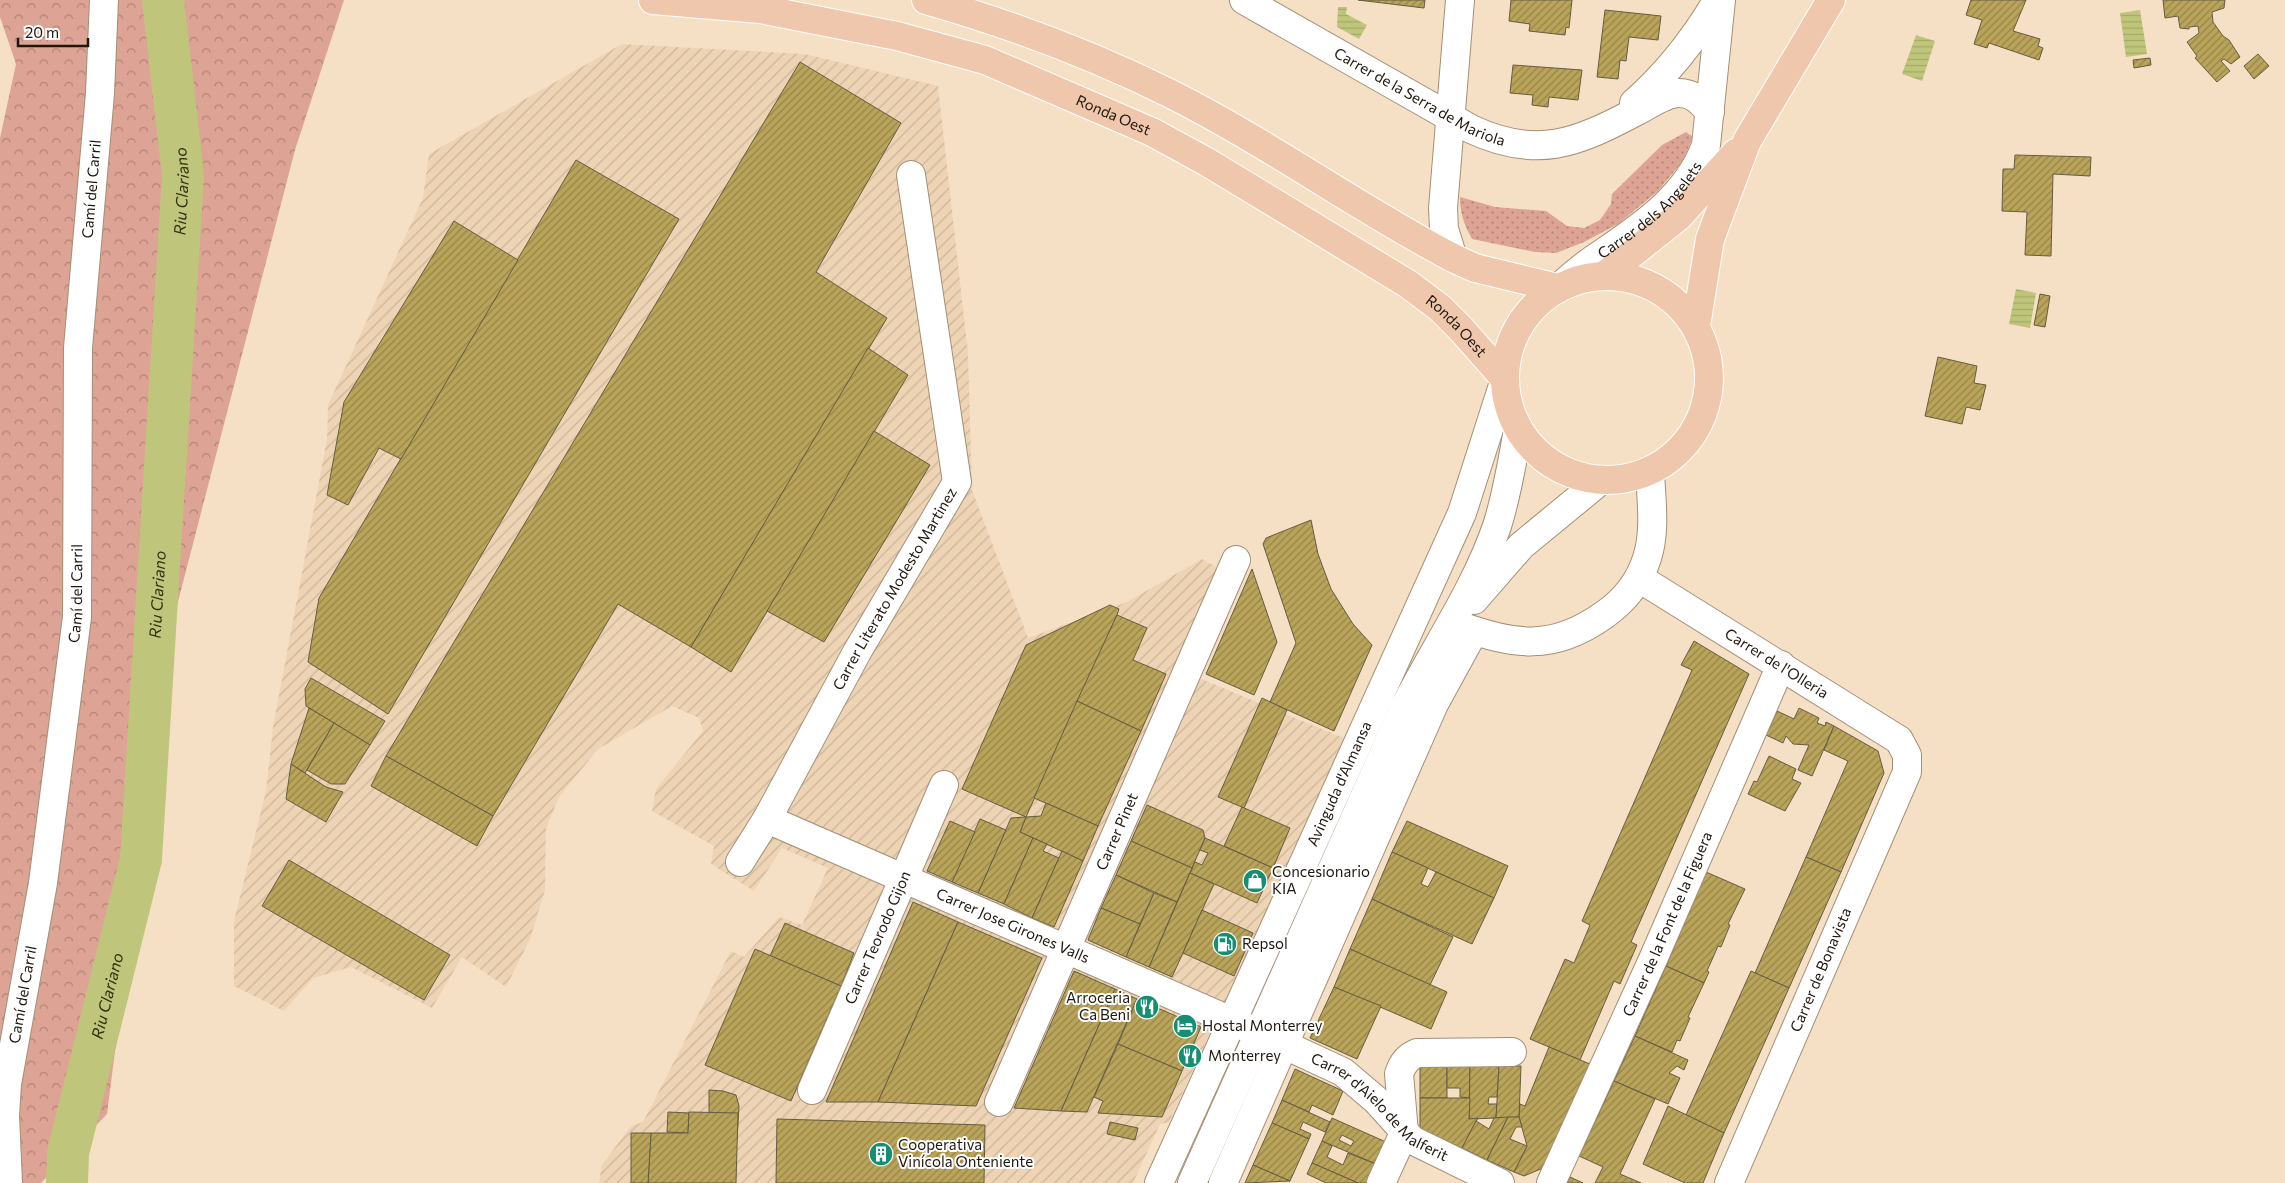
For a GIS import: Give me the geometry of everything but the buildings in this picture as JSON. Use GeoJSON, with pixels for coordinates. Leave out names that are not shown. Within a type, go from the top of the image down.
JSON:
{"type":"FeatureCollection","features":[{"type":"Feature","properties":{"kind":"main road","name":"Ronda Oest"},"geometry":{"type":"LineString","coordinates":[[654,0],[760,9],[897,36],[985,60],[1134,124],[1207,162],[1408,284],[1440,308],[1505,379]]}},
{"type":"Feature","properties":{"kind":"main road"},"geometry":{"type":"LineString","coordinates":[[926,0],[1046,38],[1169,93],[1238,131],[1453,258],[1475,268],[1558,288]]}},
{"type":"Feature","properties":{"kind":"main road"},"geometry":{"type":"LineString","coordinates":[[1696,326],[1710,239],[1747,141],[1830,0]]}},
{"type":"Feature","properties":{"kind":"main road"},"geometry":{"type":"LineString","coordinates":[[1605,276],[1678,217],[1747,141]]}},
{"type":"Feature","properties":{"kind":"main road"},"geometry":{"type":"LineString","coordinates":[[1605,276],[1632,278],[1658,288],[1679,305],[1696,326],[1706,349],[1710,375],[1707,400],[1699,424],[1685,445],[1669,460],[1650,471],[1626,479],[1600,480],[1568,473],[1540,456],[1518,430],[1508,405],[1505,379],[1508,351],[1519,326],[1536,304],[1558,288],[1581,279],[1605,276]]}},
{"type":"Feature","properties":{"kind":"street","name":"Camí del Carril"},"geometry":{"type":"LineString","coordinates":[[8,1183],[5,1116],[7,1084],[43,884],[76,617],[78,348],[100,93],[104,0]]}},
{"type":"Feature","properties":{"kind":"street","name":"Carrer de la Serra de Mariola"},"geometry":{"type":"LineString","coordinates":[[1244,0],[1483,135],[1518,146],[1536,147],[1570,141],[1607,127]]}},
{"type":"Feature","properties":{"kind":"street"},"geometry":{"type":"LineString","coordinates":[[1453,258],[1444,229],[1460,0]]}},
{"type":"Feature","properties":{"kind":"street","name":"Carrer dels Angelets"},"geometry":{"type":"LineString","coordinates":[[1558,288],[1594,259],[1636,231],[1685,185],[1700,164],[1706,145],[1710,112],[1719,0]]}},
{"type":"Feature","properties":{"kind":"street","name":"Carrer dels Angelets"},"geometry":{"type":"LineString","coordinates":[[1607,127],[1675,64],[1699,32],[1719,0]]}},
{"type":"Feature","properties":{"kind":"street"},"geometry":{"type":"LineString","coordinates":[[1607,127],[1677,93],[1691,94],[1701,101],[1710,112]]}},
{"type":"Feature","properties":{"kind":"street","name":"Carrer Literato Modesto Martinez"},"geometry":{"type":"LineString","coordinates":[[740,862],[767,819],[857,652],[957,482],[911,175]]}},
{"type":"Feature","properties":{"kind":"street","name":"Avinguda d'Almansa"},"geometry":{"type":"LineString","coordinates":[[1159,1183],[1462,513],[1505,379]]}},
{"type":"Feature","properties":{"kind":"street","name":"Avinguda d'Almansa"},"geometry":{"type":"LineString","coordinates":[[1223,1183],[1434,704],[1479,568],[1497,526],[1518,430]]}},
{"type":"Feature","properties":{"kind":"street"},"geometry":{"type":"LineString","coordinates":[[1458,629],[1507,640],[1545,641],[1573,634],[1612,609],[1639,578],[1648,557],[1650,538],[1650,471]]}},
{"type":"Feature","properties":{"kind":"street","name":"Avinguda d'Almansa"},"geometry":{"type":"LineString","coordinates":[[1192,1183],[1405,706],[1458,629],[1521,546],[1600,480]]}},
{"type":"Feature","properties":{"kind":"street","name":"Carrer Pinet"},"geometry":{"type":"LineString","coordinates":[[999,1102],[1236,560]]}},
{"type":"Feature","properties":{"kind":"street","name":"Carrer de l'Olleria"},"geometry":{"type":"LineString","coordinates":[[1639,578],[1899,740],[1907,755]]}},
{"type":"Feature","properties":{"kind":"street","name":"Carrer de la Font de la Figuera"},"geometry":{"type":"LineString","coordinates":[[1551,1183],[1654,957],[1781,665]]}},
{"type":"Feature","properties":{"kind":"street","name":"Carrer de Bonavista"},"geometry":{"type":"LineString","coordinates":[[1728,1183],[1907,772],[1907,755]]}},
{"type":"Feature","properties":{"kind":"street","name":"Carrer Teorodo Gijon"},"geometry":{"type":"LineString","coordinates":[[812,1090],[902,878],[944,786]]}},
{"type":"Feature","properties":{"kind":"street","name":"Carrer Jose Girones Valls"},"geometry":{"type":"LineString","coordinates":[[767,819],[1065,950],[1259,1032]]}},
{"type":"Feature","properties":{"kind":"street","name":"Carrer d'Aielo de Malferit"},"geometry":{"type":"LineString","coordinates":[[1259,1032],[1343,1072],[1358,1082],[1404,1133],[1421,1145],[1500,1183]]}},
{"type":"Feature","properties":{"kind":"street"},"geometry":{"type":"LineString","coordinates":[[1382,1183],[1404,1133],[1400,1074],[1402,1066],[1409,1056],[1417,1053],[1512,1052]]}},
{"type":"Feature","properties":{"kind":"shaded area"},"geometry":{"type":"Polygon","coordinates":[[[1338,7],[1347,7],[1346,14],[1367,25],[1359,39],[1337,27],[1338,7]]]}},
{"type":"Feature","properties":{"kind":"shaded area"},"geometry":{"type":"Polygon","coordinates":[[[2140,10],[2147,54],[2126,57],[2120,13],[2140,10]]]}},
{"type":"Feature","properties":{"kind":"shaded area"},"geometry":{"type":"Polygon","coordinates":[[[1916,35],[1935,41],[1922,81],[1902,74],[1916,35]]]}},
{"type":"Feature","properties":{"kind":"shaded area"},"geometry":{"type":"Polygon","coordinates":[[[622,44],[805,54],[938,86],[968,353],[972,490],[1028,638],[1127,602],[1202,559],[1239,579],[1194,676],[1346,739],[1169,1122],[1160,1124],[1133,1183],[599,1183],[602,1165],[631,1126],[643,1122],[731,951],[744,957],[779,917],[802,925],[828,868],[782,848],[754,891],[711,864],[714,846],[652,811],[656,789],[703,731],[699,718],[672,706],[598,749],[559,797],[546,828],[545,890],[530,939],[506,987],[462,957],[432,1008],[351,967],[313,978],[284,1011],[234,986],[234,921],[266,791],[273,727],[327,439],[328,405],[423,198],[429,154],[622,44]]]}},
{"type":"Feature","properties":{"kind":"shaded area"},"geometry":{"type":"Polygon","coordinates":[[[2016,289],[2036,293],[2030,328],[2009,324],[2016,289]]]}},
{"type":"Feature","properties":{"kind":"green space"},"geometry":{"type":"Polygon","coordinates":[[[0,0],[344,0],[295,150],[166,648],[107,1114],[41,1183],[0,1183],[0,138],[16,64],[0,17],[0,0]]]}},
{"type":"Feature","properties":{"kind":"green space"},"geometry":{"type":"Polygon","coordinates":[[[1686,132],[1693,137],[1682,162],[1658,191],[1618,224],[1584,242],[1556,253],[1535,252],[1472,239],[1467,229],[1463,219],[1460,197],[1495,207],[1546,211],[1567,226],[1584,228],[1600,220],[1611,204],[1612,194],[1662,145],[1686,132]]]}},
{"type":"Feature","properties":{"kind":"waterway","name":"Riu Clariano"},"geometry":{"type":"LineString","coordinates":[[67,1183],[68,1153],[141,859],[183,175],[163,0]]}},
{"type":"Feature","properties":{"kind":"place","name":"Concesionario KIA"},"geometry":{"type":"Point","coordinates":[1255,881]}},
{"type":"Feature","properties":{"kind":"place","name":"Repsol"},"geometry":{"type":"Point","coordinates":[1225,944]}},
{"type":"Feature","properties":{"kind":"place","name":"Arroceria Ca Beni"},"geometry":{"type":"Point","coordinates":[1147,1007]}},
{"type":"Feature","properties":{"kind":"place","name":"Hostal Monterrey"},"geometry":{"type":"Point","coordinates":[1185,1026]}},
{"type":"Feature","properties":{"kind":"place","name":"Monterrey"},"geometry":{"type":"Point","coordinates":[1190,1056]}},
{"type":"Feature","properties":{"kind":"place","name":"Cooperativa Vinícola Onteniente"},"geometry":{"type":"Point","coordinates":[881,1154]}}]}
